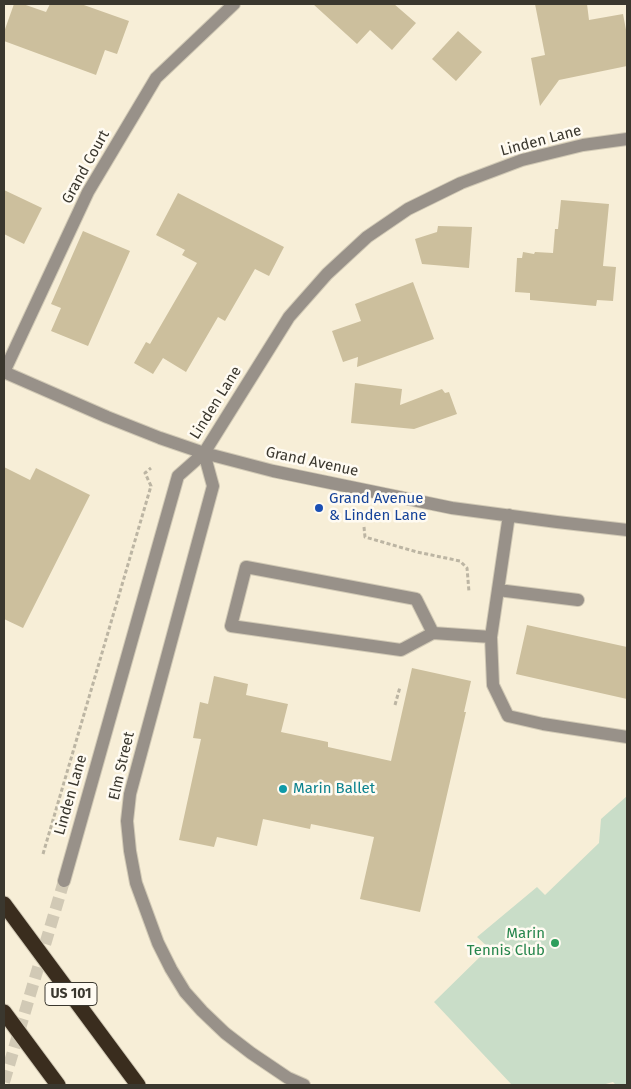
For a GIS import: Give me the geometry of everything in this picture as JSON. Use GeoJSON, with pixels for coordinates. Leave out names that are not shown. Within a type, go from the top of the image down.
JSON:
{"type":"FeatureCollection","features":[{"type":"Feature","properties":{"kind":"highway","name":"US 101"},"geometry":{"type":"LineString","coordinates":[[4,904],[138,1085]]}},
{"type":"Feature","properties":{"kind":"highway"},"geometry":{"type":"LineString","coordinates":[[4,1012],[58,1085]]}},
{"type":"Feature","properties":{"kind":"street","name":"Grand Court"},"geometry":{"type":"LineString","coordinates":[[4,372],[88,192],[156,78],[234,4]]}},
{"type":"Feature","properties":{"kind":"street","name":"Linden Lane"},"geometry":{"type":"LineString","coordinates":[[64,881],[178,476],[204,453],[289,317],[327,274],[367,237],[408,209],[461,183],[522,160],[583,146],[627,139]]}},
{"type":"Feature","properties":{"kind":"street","name":"Grand Avenue"},"geometry":{"type":"LineString","coordinates":[[4,372],[160,438],[204,453],[273,471],[452,508],[627,530]]}},
{"type":"Feature","properties":{"kind":"street","name":"Elm Street"},"geometry":{"type":"LineString","coordinates":[[204,453],[213,486],[130,794],[127,821],[130,852],[136,883],[158,943],[185,992],[202,1011],[251,1053],[288,1078],[304,1085]]}},
{"type":"Feature","properties":{"kind":"street"},"geometry":{"type":"LineString","coordinates":[[509,515],[491,636],[493,684],[508,716],[543,724],[627,737]]}},
{"type":"Feature","properties":{"kind":"street"},"geometry":{"type":"LineString","coordinates":[[433,633],[416,599],[246,567],[231,626],[401,650],[433,633],[491,636]]}},
{"type":"Feature","properties":{"kind":"street"},"geometry":{"type":"LineString","coordinates":[[498,590],[578,600]]}},
{"type":"Feature","properties":{"kind":"path"},"geometry":{"type":"LineString","coordinates":[[43,854],[151,486],[145,473],[151,468]]}},
{"type":"Feature","properties":{"kind":"path"},"geometry":{"type":"LineString","coordinates":[[364,527],[365,538],[460,561],[467,568],[469,592]]}},
{"type":"Feature","properties":{"kind":"path"},"geometry":{"type":"LineString","coordinates":[[395,705],[400,687]]}},
{"type":"Feature","properties":{"kind":"green space","name":"Marin Tennis Club"},"geometry":{"type":"Polygon","coordinates":[[[627,796],[627,1085],[616,1085],[613,1082],[602,1085],[512,1085],[434,1002],[489,948],[477,937],[537,887],[545,895],[599,843],[601,819],[627,796]]]}},
{"type":"Feature","properties":{"kind":"building"},"geometry":{"type":"Polygon","coordinates":[[[14,4],[23,4],[46,12],[50,4],[81,4],[129,21],[117,54],[105,50],[96,75],[4,41],[4,32],[14,4]]]}},
{"type":"Feature","properties":{"kind":"building"},"geometry":{"type":"Polygon","coordinates":[[[313,4],[394,4],[416,23],[392,50],[370,30],[357,44],[313,4]]]}},
{"type":"Feature","properties":{"kind":"building"},"geometry":{"type":"Polygon","coordinates":[[[535,4],[587,4],[589,20],[623,14],[627,35],[627,66],[559,80],[540,106],[531,58],[545,55],[535,4]]]}},
{"type":"Feature","properties":{"kind":"building"},"geometry":{"type":"Polygon","coordinates":[[[458,31],[482,52],[456,81],[432,59],[458,31]]]}},
{"type":"Feature","properties":{"kind":"building"},"geometry":{"type":"Polygon","coordinates":[[[4,190],[42,208],[24,244],[4,234],[4,190]]]}},
{"type":"Feature","properties":{"kind":"building"},"geometry":{"type":"Polygon","coordinates":[[[178,193],[284,247],[269,276],[255,269],[225,321],[218,317],[186,372],[163,358],[153,374],[134,363],[146,342],[150,344],[197,263],[182,255],[185,250],[156,235],[178,193]]]}},
{"type":"Feature","properties":{"kind":"building"},"geometry":{"type":"Polygon","coordinates":[[[561,200],[609,204],[603,266],[616,267],[613,301],[597,300],[596,306],[530,300],[530,293],[515,292],[517,258],[522,258],[523,252],[534,254],[535,252],[553,253],[555,229],[558,229],[561,200]]]}},
{"type":"Feature","properties":{"kind":"building"},"geometry":{"type":"Polygon","coordinates":[[[438,226],[472,227],[469,268],[422,264],[415,239],[437,232],[438,226]]]}},
{"type":"Feature","properties":{"kind":"building"},"geometry":{"type":"Polygon","coordinates":[[[83,231],[130,251],[88,346],[51,331],[61,308],[51,304],[83,231]]]}},
{"type":"Feature","properties":{"kind":"building"},"geometry":{"type":"Polygon","coordinates":[[[413,282],[434,339],[357,367],[358,357],[343,362],[332,331],[361,321],[355,304],[413,282]]]}},
{"type":"Feature","properties":{"kind":"building"},"geometry":{"type":"Polygon","coordinates":[[[355,383],[402,389],[400,405],[442,389],[445,393],[449,392],[457,414],[414,429],[351,423],[355,383]]]}},
{"type":"Feature","properties":{"kind":"building"},"geometry":{"type":"Polygon","coordinates":[[[4,467],[30,480],[36,468],[90,495],[23,628],[4,619],[4,467]]]}},
{"type":"Feature","properties":{"kind":"building"},"geometry":{"type":"Polygon","coordinates":[[[527,625],[627,647],[627,699],[516,674],[527,625]]]}},
{"type":"Feature","properties":{"kind":"building"},"geometry":{"type":"Polygon","coordinates":[[[412,668],[471,681],[464,712],[466,712],[420,912],[360,899],[374,837],[311,824],[310,829],[263,819],[257,846],[217,837],[214,847],[179,840],[201,739],[193,738],[200,702],[208,704],[214,676],[248,684],[246,695],[288,704],[281,732],[328,742],[328,747],[391,761],[412,668]]]}},
{"type":"Feature","properties":{"kind":"tunnel"},"geometry":{"type":"LineString","coordinates":[[4,1082],[64,881]]}},
{"type":"Feature","properties":{"kind":"place","name":"Grand Avenue & Linden Lane"},"geometry":{"type":"Point","coordinates":[319,508]}},
{"type":"Feature","properties":{"kind":"place","name":"Marin Ballet"},"geometry":{"type":"Point","coordinates":[283,789]}},
{"type":"Feature","properties":{"kind":"place","name":"Marin Tennis Club"},"geometry":{"type":"Point","coordinates":[555,943]}}]}
